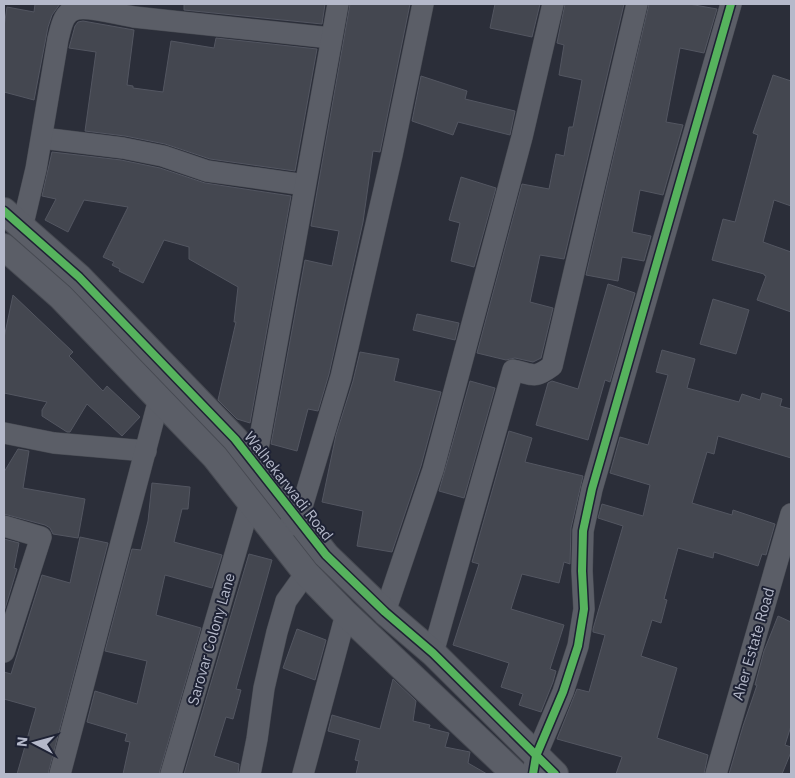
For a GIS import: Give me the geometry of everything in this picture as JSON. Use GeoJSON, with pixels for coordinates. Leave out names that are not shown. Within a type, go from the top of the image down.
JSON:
{"type":"FeatureCollection","features":[{"type":"Feature","properties":{"kind":"street"},"geometry":{"type":"LineString","coordinates":[[255,465],[338,4]]}},
{"type":"Feature","properties":{"kind":"street"},"geometry":{"type":"LineString","coordinates":[[276,535],[298,520],[340,377],[392,155],[423,4]]}},
{"type":"Feature","properties":{"kind":"street"},"geometry":{"type":"LineString","coordinates":[[385,612],[433,470],[522,137],[553,4]]}},
{"type":"Feature","properties":{"kind":"street"},"geometry":{"type":"LineString","coordinates":[[433,653],[513,370],[533,376],[542,373],[552,366],[638,4]]}},
{"type":"Feature","properties":{"kind":"street"},"geometry":{"type":"LineString","coordinates":[[534,765],[563,692],[578,646],[584,609],[582,572],[583,531],[592,489],[731,4]]}},
{"type":"Feature","properties":{"kind":"street"},"geometry":{"type":"LineString","coordinates":[[13,220],[36,169],[58,39],[68,12],[77,9],[331,38]]}},
{"type":"Feature","properties":{"kind":"street"},"geometry":{"type":"LineString","coordinates":[[42,138],[123,148],[163,156],[206,171],[305,185]]}},
{"type":"Feature","properties":{"kind":"street","name":"Walhekarwadi Road"},"geometry":{"type":"LineString","coordinates":[[13,220],[79,278],[235,439],[326,555],[385,612],[433,653],[534,765],[555,774]]}},
{"type":"Feature","properties":{"kind":"street"},"geometry":{"type":"LineString","coordinates":[[28,268],[45,248]]}},
{"type":"Feature","properties":{"kind":"street"},"geometry":{"type":"LineString","coordinates":[[4,250],[28,268],[60,297],[215,457],[306,573],[346,614],[515,774]]}},
{"type":"Feature","properties":{"kind":"street"},"geometry":{"type":"LineString","coordinates":[[60,774],[159,399]]}},
{"type":"Feature","properties":{"kind":"street"},"geometry":{"type":"LineString","coordinates":[[4,434],[54,442],[146,451]]}},
{"type":"Feature","properties":{"kind":"street","name":"Sarovar Colony Lane"},"geometry":{"type":"LineString","coordinates":[[171,774],[250,503]]}},
{"type":"Feature","properties":{"kind":"street","name":"Aher Estate Road"},"geometry":{"type":"LineString","coordinates":[[716,774],[791,514]]}},
{"type":"Feature","properties":{"kind":"street"},"geometry":{"type":"LineString","coordinates":[[4,526],[41,537],[4,652]]}},
{"type":"Feature","properties":{"kind":"street"},"geometry":{"type":"LineString","coordinates":[[250,774],[264,688],[277,632],[286,601],[306,573]]}},
{"type":"Feature","properties":{"kind":"street"},"geometry":{"type":"LineString","coordinates":[[303,774],[346,614]]}},
{"type":"Feature","properties":{"kind":"building"},"geometry":{"type":"Polygon","coordinates":[[[35,4],[60,4],[52,15],[48,27],[34,100],[4,92],[4,27],[7,7],[34,12],[35,4]]]}},
{"type":"Feature","properties":{"kind":"building"},"geometry":{"type":"Polygon","coordinates":[[[184,4],[325,4],[322,24],[184,10],[184,4]]]}},
{"type":"Feature","properties":{"kind":"building"},"geometry":{"type":"Polygon","coordinates":[[[350,4],[410,4],[380,152],[373,151],[363,222],[329,374],[318,411],[308,409],[297,451],[271,444],[305,260],[332,266],[339,231],[311,226],[350,4]]]}},
{"type":"Feature","properties":{"kind":"building"},"geometry":{"type":"Polygon","coordinates":[[[495,4],[540,4],[532,37],[490,28],[495,4]]]}},
{"type":"Feature","properties":{"kind":"building"},"geometry":{"type":"Polygon","coordinates":[[[565,4],[624,4],[564,259],[540,255],[530,302],[553,308],[541,358],[533,362],[515,358],[506,360],[477,353],[522,184],[549,189],[556,154],[564,156],[569,127],[573,127],[582,80],[559,75],[564,45],[557,43],[565,4]]]}},
{"type":"Feature","properties":{"kind":"building"},"geometry":{"type":"Polygon","coordinates":[[[649,4],[689,4],[717,9],[704,53],[680,48],[666,122],[683,125],[663,195],[640,190],[632,232],[651,236],[644,261],[622,257],[618,281],[586,275],[649,4]]]}},
{"type":"Feature","properties":{"kind":"building"},"geometry":{"type":"Polygon","coordinates":[[[83,21],[134,30],[127,85],[133,86],[133,88],[163,92],[171,41],[214,48],[216,38],[317,49],[295,171],[210,159],[165,144],[85,131],[96,52],[69,48],[75,26],[78,22],[83,21]]]}},
{"type":"Feature","properties":{"kind":"building"},"geometry":{"type":"Polygon","coordinates":[[[773,75],[791,81],[791,206],[774,200],[763,242],[791,252],[791,312],[757,300],[766,276],[764,274],[712,260],[723,219],[735,222],[758,135],[753,133],[773,75]]]}},
{"type":"Feature","properties":{"kind":"building"},"geometry":{"type":"Polygon","coordinates":[[[421,76],[467,91],[465,99],[515,111],[510,135],[458,122],[453,135],[412,121],[421,76]]]}},
{"type":"Feature","properties":{"kind":"building"},"geometry":{"type":"Polygon","coordinates":[[[52,152],[121,160],[160,168],[205,183],[291,196],[250,423],[237,419],[218,400],[236,322],[234,322],[238,287],[189,259],[189,247],[164,240],[143,283],[119,271],[120,269],[112,265],[114,262],[103,257],[128,207],[84,200],[68,232],[45,220],[56,199],[42,196],[52,152]]]}},
{"type":"Feature","properties":{"kind":"building"},"geometry":{"type":"Polygon","coordinates":[[[461,177],[496,188],[474,267],[451,261],[460,223],[449,220],[461,177]]]}},
{"type":"Feature","properties":{"kind":"building"},"geometry":{"type":"Polygon","coordinates":[[[608,284],[635,293],[610,382],[605,380],[588,440],[536,425],[548,383],[552,381],[578,389],[608,284]]]}},
{"type":"Feature","properties":{"kind":"building"},"geometry":{"type":"Polygon","coordinates":[[[13,295],[73,352],[69,356],[103,391],[107,386],[140,417],[122,436],[87,404],[70,432],[67,432],[42,416],[42,410],[47,402],[4,393],[4,338],[13,295]]]}},
{"type":"Feature","properties":{"kind":"building"},"geometry":{"type":"Polygon","coordinates":[[[713,299],[749,310],[736,354],[700,344],[713,299]]]}},
{"type":"Feature","properties":{"kind":"building"},"geometry":{"type":"Polygon","coordinates":[[[417,314],[459,323],[455,340],[413,330],[417,314]]]}},
{"type":"Feature","properties":{"kind":"building"},"geometry":{"type":"Polygon","coordinates":[[[662,350],[695,359],[687,388],[739,402],[742,394],[760,400],[762,393],[782,399],[780,406],[791,409],[791,458],[718,436],[714,454],[707,452],[692,503],[732,515],[733,510],[775,524],[766,555],[762,554],[758,566],[714,552],[713,558],[678,548],[664,599],[667,600],[661,623],[652,620],[641,656],[677,668],[657,738],[708,755],[704,774],[616,774],[622,757],[557,739],[577,689],[589,692],[605,635],[593,632],[593,629],[623,526],[598,518],[602,504],[643,516],[650,485],[610,473],[620,437],[648,445],[668,375],[656,372],[662,350]]]}},
{"type":"Feature","properties":{"kind":"building"},"geometry":{"type":"Polygon","coordinates":[[[360,352],[399,359],[394,381],[441,392],[421,466],[392,552],[357,546],[363,511],[322,502],[336,435],[360,352]]]}},
{"type":"Feature","properties":{"kind":"building"},"geometry":{"type":"Polygon","coordinates":[[[470,381],[495,388],[464,498],[439,491],[470,381]]]}},
{"type":"Feature","properties":{"kind":"building"},"geometry":{"type":"Polygon","coordinates":[[[509,431],[532,438],[525,462],[583,476],[571,528],[570,564],[564,562],[559,583],[522,574],[511,609],[564,625],[550,669],[556,671],[541,712],[519,705],[523,694],[501,687],[509,663],[453,645],[479,564],[472,562],[509,431]]]}},
{"type":"Feature","properties":{"kind":"building"},"geometry":{"type":"Polygon","coordinates":[[[18,449],[29,451],[23,488],[85,499],[78,538],[53,534],[50,528],[45,525],[4,514],[4,472],[18,449]]]}},
{"type":"Feature","properties":{"kind":"building"},"geometry":{"type":"Polygon","coordinates":[[[152,483],[190,487],[188,509],[182,509],[174,542],[222,555],[212,588],[165,575],[156,615],[201,628],[159,774],[123,774],[130,742],[125,741],[127,734],[87,722],[95,691],[137,704],[147,661],[105,651],[132,549],[141,550],[148,521],[152,483]]]}},
{"type":"Feature","properties":{"kind":"building"},"geometry":{"type":"Polygon","coordinates":[[[80,537],[108,543],[48,774],[17,774],[36,708],[4,699],[4,672],[11,674],[42,575],[70,583],[80,537]]]}},
{"type":"Feature","properties":{"kind":"building"},"geometry":{"type":"Polygon","coordinates":[[[4,539],[19,543],[14,568],[17,569],[4,612],[4,539]]]}},
{"type":"Feature","properties":{"kind":"building"},"geometry":{"type":"Polygon","coordinates":[[[249,554],[272,560],[236,689],[241,690],[233,719],[226,717],[214,756],[239,764],[238,774],[184,774],[249,554]]]}},
{"type":"Feature","properties":{"kind":"building"},"geometry":{"type":"Polygon","coordinates":[[[778,616],[791,622],[791,726],[785,745],[791,747],[791,752],[782,774],[729,774],[757,685],[755,685],[764,651],[778,616]]]}},
{"type":"Feature","properties":{"kind":"building"},"geometry":{"type":"Polygon","coordinates":[[[297,629],[326,640],[315,680],[283,668],[297,629]]]}},
{"type":"Feature","properties":{"kind":"building"},"geometry":{"type":"Polygon","coordinates":[[[393,679],[416,701],[413,721],[430,725],[429,728],[449,733],[445,747],[470,752],[468,763],[487,774],[356,774],[359,761],[355,760],[360,740],[328,731],[332,715],[380,729],[393,679]]]}},
{"type":"Feature","properties":{"kind":"cycle path"},"geometry":{"type":"LineString","coordinates":[[533,774],[536,756],[563,692],[578,646],[584,609],[582,571],[583,531],[592,489],[731,4]]}},
{"type":"Feature","properties":{"kind":"cycle path"},"geometry":{"type":"LineString","coordinates":[[4,211],[79,277],[235,439],[326,555],[385,612],[433,653],[555,774]]}}]}
